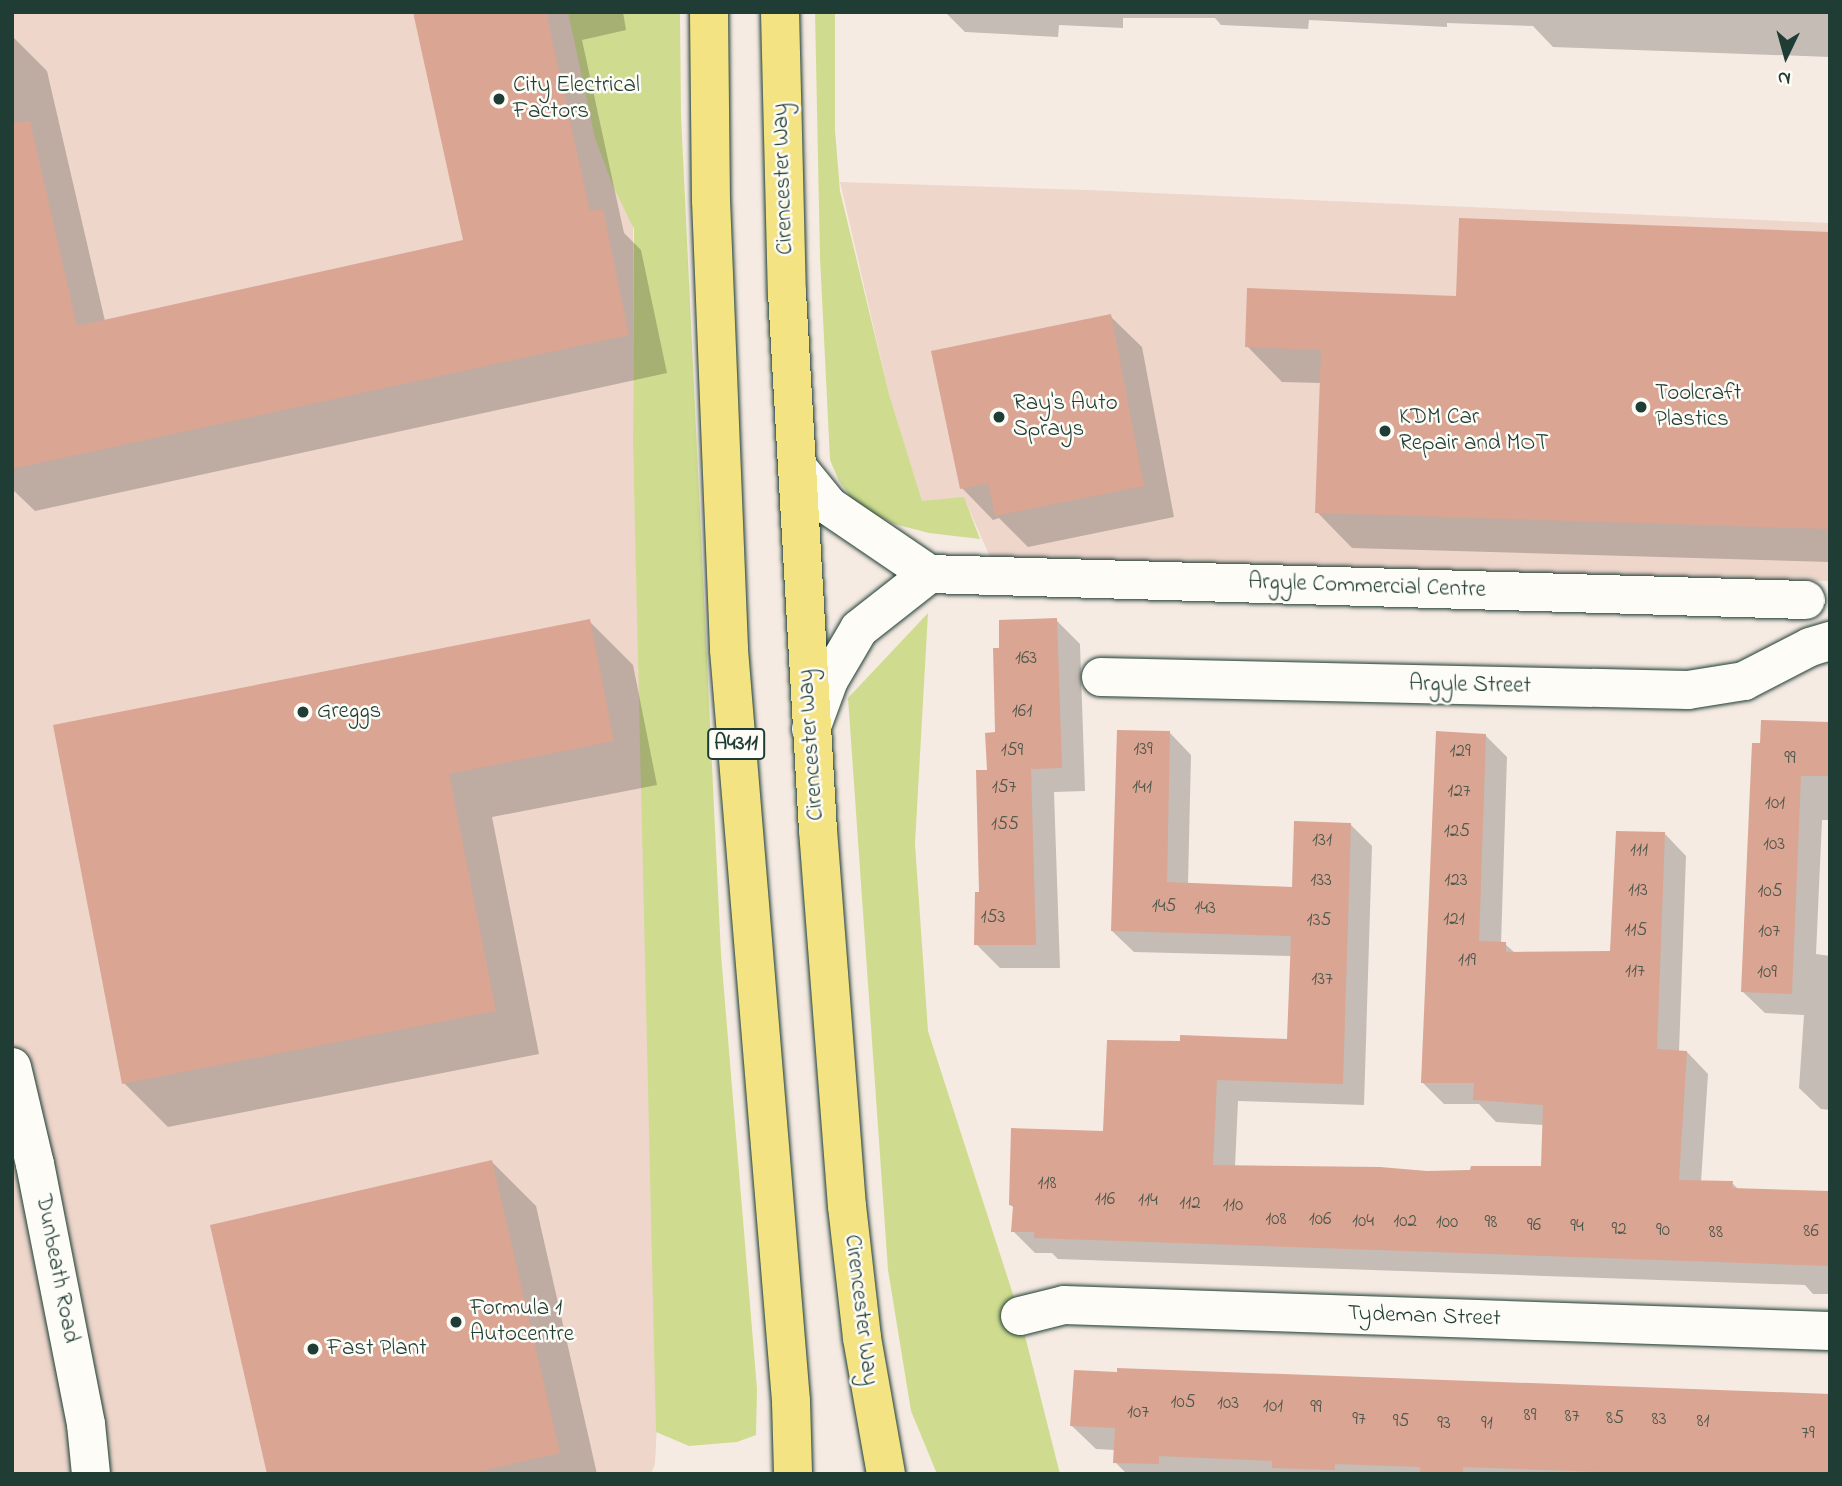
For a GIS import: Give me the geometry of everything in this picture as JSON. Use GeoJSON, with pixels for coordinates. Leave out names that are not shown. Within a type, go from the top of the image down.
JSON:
{"type":"FeatureCollection","features":[{"type":"Feature","properties":{"kind":"main road","name":"A4311"},"geometry":{"type":"LineString","coordinates":[[709,12],[711,200],[729,650],[791,1401],[793,1474]]}},
{"type":"Feature","properties":{"kind":"main road","name":"Cirencester Way"},"geometry":{"type":"LineString","coordinates":[[780,12],[787,293],[811,730],[847,1206],[862,1338],[886,1474]]}},
{"type":"Feature","properties":{"kind":"street"},"geometry":{"type":"LineString","coordinates":[[797,468],[829,506],[929,574],[859,629],[829,680],[811,730]]}},
{"type":"Feature","properties":{"kind":"street","name":"Argyle Commercial Centre"},"geometry":{"type":"LineString","coordinates":[[929,574],[1806,600]]}},
{"type":"Feature","properties":{"kind":"street","name":"Argyle Street"},"geometry":{"type":"LineString","coordinates":[[1101,677],[1688,690],[1744,681],[1810,647],[1830,641]]}},
{"type":"Feature","properties":{"kind":"street","name":"Dunbeath Road"},"geometry":{"type":"LineString","coordinates":[[12,1067],[35,1164],[86,1424],[91,1474]]}},
{"type":"Feature","properties":{"kind":"street","name":"Tydeman Street"},"geometry":{"type":"LineString","coordinates":[[1020,1316],[1064,1305],[1830,1331]]}},
{"type":"Feature","properties":{"kind":"shaded area"},"geometry":{"type":"Polygon","coordinates":[[[12,12],[633,12],[633,445],[658,1402],[655,1464],[651,1474],[12,1474],[12,12]]]}},
{"type":"Feature","properties":{"kind":"shaded area"},"geometry":{"type":"Polygon","coordinates":[[[840,182],[1087,190],[1830,223],[1830,581],[990,557],[964,498],[922,502],[889,394],[840,182]]]}},
{"type":"Feature","properties":{"kind":"green space"},"geometry":{"type":"Polygon","coordinates":[[[568,12],[680,12],[681,115],[721,954],[757,1389],[756,1435],[737,1442],[689,1446],[656,1432],[633,445],[634,229],[613,186],[595,138],[568,12]]]}},
{"type":"Feature","properties":{"kind":"green space"},"geometry":{"type":"Polygon","coordinates":[[[815,12],[835,12],[835,130],[840,191],[889,394],[922,501],[964,497],[980,539],[929,533],[894,524],[867,510],[853,500],[839,481],[830,460],[820,258],[815,12]]]}},
{"type":"Feature","properties":{"kind":"green space"},"geometry":{"type":"Polygon","coordinates":[[[928,613],[915,844],[928,1031],[1020,1316],[1060,1474],[937,1474],[911,1411],[888,1270],[848,698],[928,613]]]}},
{"type":"Feature","properties":{"kind":"building"},"geometry":{"type":"Polygon","coordinates":[[[413,12],[546,12],[590,211],[603,209],[629,335],[12,469],[12,123],[30,121],[77,326],[463,240],[413,12]]]}},
{"type":"Feature","properties":{"kind":"building","name":"Toolcraft Plastics"},"geometry":{"type":"Polygon","coordinates":[[[1459,218],[1830,232],[1830,529],[1315,513],[1321,350],[1245,347],[1247,288],[1456,296],[1459,218]]]}},
{"type":"Feature","properties":{"kind":"building"},"geometry":{"type":"Polygon","coordinates":[[[1111,314],[1144,486],[995,516],[988,483],[960,489],[931,351],[1111,314]]]}},
{"type":"Feature","properties":{"kind":"building"},"geometry":{"type":"Polygon","coordinates":[[[1057,618],[1062,768],[1031,769],[1036,945],[974,945],[975,892],[979,892],[976,770],[987,770],[985,733],[995,732],[993,648],[999,648],[999,620],[1057,618]]]}},
{"type":"Feature","properties":{"kind":"building"},"geometry":{"type":"Polygon","coordinates":[[[590,619],[614,741],[449,774],[496,1011],[122,1084],[53,725],[590,619]]]}},
{"type":"Feature","properties":{"kind":"building"},"geometry":{"type":"Polygon","coordinates":[[[1761,720],[1830,722],[1828,776],[1801,776],[1792,994],[1741,992],[1752,743],[1760,743],[1761,720]]]}},
{"type":"Feature","properties":{"kind":"building"},"geometry":{"type":"Polygon","coordinates":[[[1117,730],[1170,731],[1167,882],[1292,887],[1294,821],[1351,823],[1343,1084],[1217,1080],[1213,1165],[1380,1167],[1427,1171],[1470,1170],[1471,1166],[1541,1166],[1543,1105],[1473,1100],[1474,1083],[1421,1083],[1436,731],[1486,734],[1479,941],[1506,942],[1506,952],[1610,951],[1616,831],[1665,832],[1657,1049],[1687,1051],[1679,1180],[1733,1181],[1732,1188],[1830,1191],[1830,1266],[1034,1238],[1034,1232],[1011,1232],[1011,1128],[1103,1131],[1107,1040],[1180,1041],[1180,1035],[1287,1039],[1291,936],[1111,931],[1117,730]]]}},
{"type":"Feature","properties":{"kind":"building"},"geometry":{"type":"Polygon","coordinates":[[[492,1160],[560,1453],[468,1474],[267,1474],[210,1225],[492,1160]]]}},
{"type":"Feature","properties":{"kind":"building"},"geometry":{"type":"Polygon","coordinates":[[[1117,1368],[1830,1394],[1830,1474],[1659,1474],[1463,1467],[1463,1474],[1420,1474],[1420,1467],[1335,1464],[1335,1470],[1272,1468],[1272,1461],[1159,1456],[1159,1464],[1113,1463],[1115,1428],[1070,1426],[1074,1370],[1117,1372],[1117,1368]]]}},
{"type":"Feature","properties":{"kind":"place","name":"City Electrical Factors"},"geometry":{"type":"Point","coordinates":[499,99]}},
{"type":"Feature","properties":{"kind":"place","name":"Toolcraft Plastics"},"geometry":{"type":"Point","coordinates":[1641,407]}},
{"type":"Feature","properties":{"kind":"place","name":"Ray's Auto Sprays"},"geometry":{"type":"Point","coordinates":[999,417]}},
{"type":"Feature","properties":{"kind":"place","name":"KDM Car Repair and MOT"},"geometry":{"type":"Point","coordinates":[1385,431]}},
{"type":"Feature","properties":{"kind":"place","name":"Greggs"},"geometry":{"type":"Point","coordinates":[303,712]}},
{"type":"Feature","properties":{"kind":"place","name":"Formula 1 Autocentre"},"geometry":{"type":"Point","coordinates":[456,1322]}},
{"type":"Feature","properties":{"kind":"place","name":"Fast Plant"},"geometry":{"type":"Point","coordinates":[313,1349]}}]}
